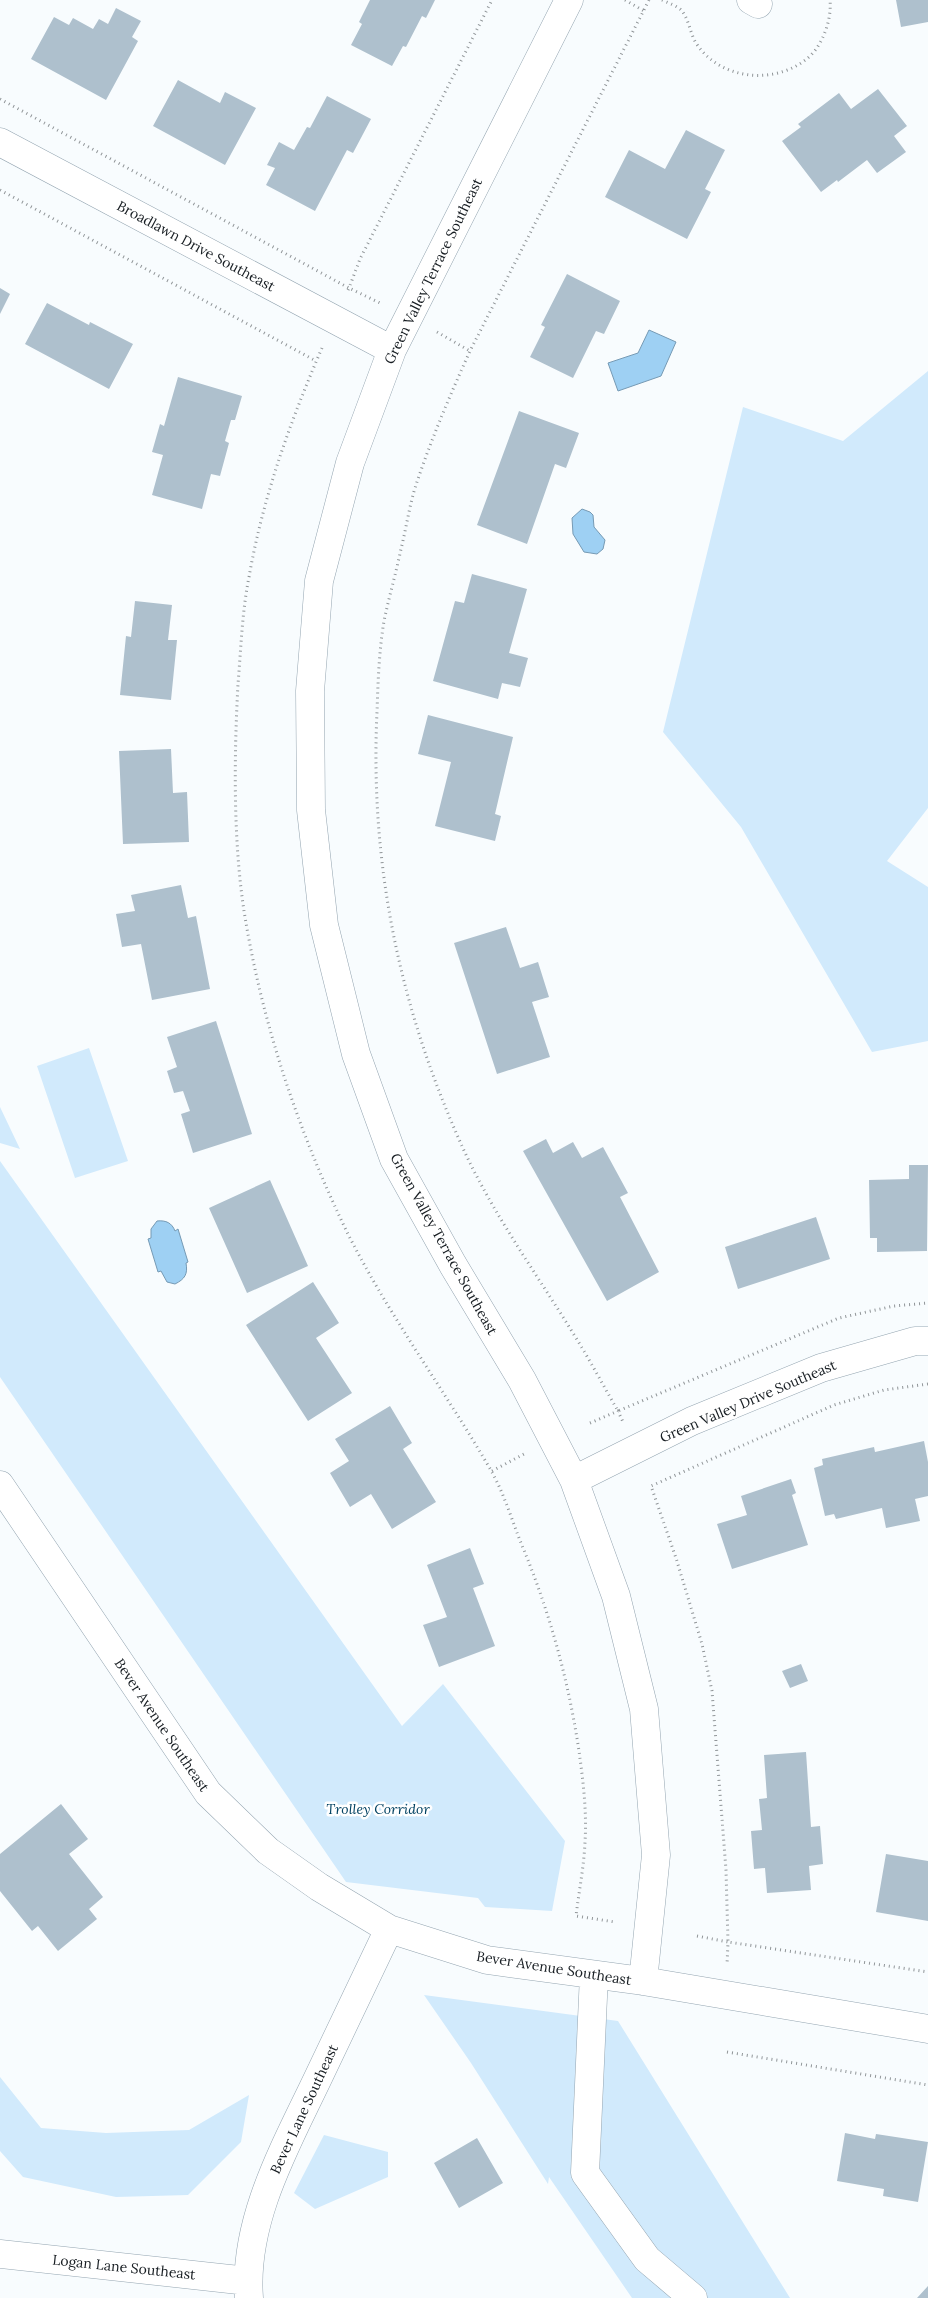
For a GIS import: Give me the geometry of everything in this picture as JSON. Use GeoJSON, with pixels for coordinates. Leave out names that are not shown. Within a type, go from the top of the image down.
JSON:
{"type":"FeatureCollection","features":[{"type":"Feature","properties":{"kind":"street","name":"Green Valley Terrace Southeast"},"geometry":{"type":"LineString","coordinates":[[569,0],[392,350],[350,463],[319,581],[310,691],[311,810],[324,926],[356,1054],[394,1160],[453,1265],[522,1380],[574,1480],[616,1596],[644,1709],[656,1855],[643,1981]]}},
{"type":"Feature","properties":{"kind":"street","name":"Broadlawn Drive Southeast"},"geometry":{"type":"LineString","coordinates":[[0,142],[392,350]]}},
{"type":"Feature","properties":{"kind":"street","name":"Green Valley Drive Southeast"},"geometry":{"type":"LineString","coordinates":[[574,1480],[692,1420],[820,1368],[915,1341],[928,1341]]}},
{"type":"Feature","properties":{"kind":"street","name":"Bever Avenue Southeast"},"geometry":{"type":"LineString","coordinates":[[0,1485],[208,1793],[268,1851],[319,1887],[389,1929],[487,1960],[643,1981],[928,2029]]}},
{"type":"Feature","properties":{"kind":"street","name":"Bever Lane Southeast"},"geometry":{"type":"LineString","coordinates":[[248,2289],[255,2234],[273,2174],[389,1929]]}},
{"type":"Feature","properties":{"kind":"street"},"geometry":{"type":"LineString","coordinates":[[594,1975],[586,2173],[647,2259],[693,2298]]}},
{"type":"Feature","properties":{"kind":"street","name":"Logan Lane Southeast"},"geometry":{"type":"LineString","coordinates":[[0,2254],[248,2289]]}},
{"type":"Feature","properties":{"kind":"path"},"geometry":{"type":"LineString","coordinates":[[0,99],[349,288],[360,259],[492,0]]}},
{"type":"Feature","properties":{"kind":"path"},"geometry":{"type":"LineString","coordinates":[[625,0],[644,11]]}},
{"type":"Feature","properties":{"kind":"path"},"geometry":{"type":"LineString","coordinates":[[627,1429],[576,1338],[483,1190],[458,1138],[427,1059],[406,994],[394,947],[384,885],[376,805],[375,742],[384,622],[415,489],[470,351],[648,0]]}},
{"type":"Feature","properties":{"kind":"path"},"geometry":{"type":"LineString","coordinates":[[662,0],[681,10],[696,43],[715,62],[738,74],[765,76],[787,72],[806,60],[819,44],[827,28],[830,0]]}},
{"type":"Feature","properties":{"kind":"path"},"geometry":{"type":"LineString","coordinates":[[0,190],[316,361]]}},
{"type":"Feature","properties":{"kind":"path"},"geometry":{"type":"LineString","coordinates":[[437,332],[470,351]]}},
{"type":"Feature","properties":{"kind":"path"},"geometry":{"type":"LineString","coordinates":[[590,1423],[839,1318],[894,1306],[928,1303]]}},
{"type":"Feature","properties":{"kind":"path"},"geometry":{"type":"LineString","coordinates":[[725,1995],[728,1942],[726,1870],[712,1691],[702,1644],[676,1558],[651,1486],[834,1405],[884,1390],[928,1384]]}},
{"type":"Feature","properties":{"kind":"path"},"geometry":{"type":"LineString","coordinates":[[492,1471],[525,1453]]}},
{"type":"Feature","properties":{"kind":"path"},"geometry":{"type":"LineString","coordinates":[[697,1936],[928,1972]]}},
{"type":"Feature","properties":{"kind":"path"},"geometry":{"type":"LineString","coordinates":[[727,2052],[928,2085]]}},
{"type":"Feature","properties":{"kind":"green space"},"geometry":{"type":"Polygon","coordinates":[[[928,371],[928,808],[887,861],[928,887],[928,1041],[872,1052],[741,827],[663,732],[743,407],[843,441],[928,371]]]}},
{"type":"Feature","properties":{"kind":"green space"},"geometry":{"type":"Polygon","coordinates":[[[89,1048],[128,1161],[75,1178],[37,1066],[89,1048]]]}},
{"type":"Feature","properties":{"kind":"green space"},"geometry":{"type":"Polygon","coordinates":[[[0,1107],[20,1149],[0,1143],[0,1107]]]}},
{"type":"Feature","properties":{"kind":"green space","name":"Trolley Corridor"},"geometry":{"type":"Polygon","coordinates":[[[0,1161],[402,1726],[443,1684],[565,1841],[552,1911],[485,1907],[478,1898],[346,1882],[0,1377],[0,1161]]]}},
{"type":"Feature","properties":{"kind":"green space"},"geometry":{"type":"Polygon","coordinates":[[[424,1995],[618,2021],[790,2298],[632,2298],[549,2177],[548,2184],[471,2063],[424,1995]]]}},
{"type":"Feature","properties":{"kind":"green space"},"geometry":{"type":"Polygon","coordinates":[[[0,2077],[41,2128],[106,2133],[189,2130],[249,2095],[241,2142],[188,2195],[116,2197],[23,2177],[0,2151],[0,2077]]]}},
{"type":"Feature","properties":{"kind":"green space"},"geometry":{"type":"Polygon","coordinates":[[[324,2135],[388,2152],[388,2177],[315,2209],[294,2193],[324,2135]]]}},
{"type":"Feature","properties":{"kind":"water"},"geometry":{"type":"Polygon","coordinates":[[[649,330],[676,342],[661,376],[618,391],[608,363],[638,353],[649,330]]]}},
{"type":"Feature","properties":{"kind":"water"},"geometry":{"type":"Polygon","coordinates":[[[582,509],[593,515],[594,527],[605,540],[603,549],[597,554],[584,552],[573,534],[572,518],[582,509]]]}},
{"type":"Feature","properties":{"kind":"water"},"geometry":{"type":"Polygon","coordinates":[[[157,1221],[168,1223],[175,1231],[178,1229],[188,1262],[186,1263],[187,1270],[185,1276],[175,1284],[167,1282],[161,1271],[158,1272],[148,1239],[151,1238],[151,1229],[157,1221]]]}},
{"type":"Feature","properties":{"kind":"building"},"geometry":{"type":"Polygon","coordinates":[[[370,0],[435,0],[426,18],[422,16],[406,47],[403,46],[392,66],[351,45],[362,24],[359,22],[370,0]]]}},
{"type":"Feature","properties":{"kind":"building"},"geometry":{"type":"Polygon","coordinates":[[[896,0],[928,0],[928,22],[901,27],[896,0]]]}},
{"type":"Feature","properties":{"kind":"building"},"geometry":{"type":"Polygon","coordinates":[[[116,8],[141,21],[132,37],[138,41],[106,100],[31,59],[54,17],[69,25],[73,18],[93,29],[99,19],[108,24],[116,8]]]}},
{"type":"Feature","properties":{"kind":"building"},"geometry":{"type":"Polygon","coordinates":[[[178,80],[220,103],[225,92],[256,108],[225,165],[153,126],[178,80]]]}},
{"type":"Feature","properties":{"kind":"building"},"geometry":{"type":"Polygon","coordinates":[[[878,89],[907,126],[894,136],[906,152],[877,173],[867,160],[821,192],[782,141],[801,127],[798,124],[839,93],[851,109],[878,89]]]}},
{"type":"Feature","properties":{"kind":"building"},"geometry":{"type":"Polygon","coordinates":[[[327,96],[371,119],[353,153],[347,150],[315,211],[266,185],[275,168],[267,165],[279,142],[294,150],[307,127],[310,128],[327,96]]]}},
{"type":"Feature","properties":{"kind":"building"},"geometry":{"type":"Polygon","coordinates":[[[686,130],[725,150],[705,189],[711,192],[687,239],[605,197],[629,150],[665,169],[686,130]]]}},
{"type":"Feature","properties":{"kind":"building"},"geometry":{"type":"Polygon","coordinates":[[[567,274],[620,301],[604,334],[596,331],[573,378],[530,357],[545,327],[541,325],[567,274]]]}},
{"type":"Feature","properties":{"kind":"building"},"geometry":{"type":"Polygon","coordinates":[[[0,288],[10,294],[0,314],[0,288]]]}},
{"type":"Feature","properties":{"kind":"building"},"geometry":{"type":"Polygon","coordinates":[[[47,303],[89,325],[90,322],[133,344],[109,389],[25,344],[47,303]]]}},
{"type":"Feature","properties":{"kind":"building"},"geometry":{"type":"Polygon","coordinates":[[[178,377],[242,396],[235,420],[231,420],[225,441],[229,443],[220,476],[211,474],[202,509],[152,495],[163,455],[152,452],[160,424],[164,426],[178,377]]]}},
{"type":"Feature","properties":{"kind":"building"},"geometry":{"type":"Polygon","coordinates":[[[519,411],[579,433],[566,468],[555,464],[527,544],[477,525],[519,411]]]}},
{"type":"Feature","properties":{"kind":"building"},"geometry":{"type":"Polygon","coordinates":[[[472,574],[527,589],[509,653],[528,658],[520,687],[502,683],[498,699],[433,681],[455,601],[464,603],[472,574]]]}},
{"type":"Feature","properties":{"kind":"building"},"geometry":{"type":"Polygon","coordinates":[[[135,601],[172,605],[168,640],[177,640],[171,700],[120,695],[126,636],[131,637],[135,601]]]}},
{"type":"Feature","properties":{"kind":"building"},"geometry":{"type":"Polygon","coordinates":[[[428,715],[513,737],[495,814],[501,816],[495,841],[435,826],[451,762],[418,754],[428,715]]]}},
{"type":"Feature","properties":{"kind":"building"},"geometry":{"type":"Polygon","coordinates":[[[171,749],[173,793],[187,792],[189,842],[123,844],[119,751],[171,749]]]}},
{"type":"Feature","properties":{"kind":"building"},"geometry":{"type":"Polygon","coordinates":[[[181,885],[188,918],[196,916],[210,989],[152,1000],[141,944],[122,947],[116,914],[135,911],[131,895],[181,885]]]}},
{"type":"Feature","properties":{"kind":"building"},"geometry":{"type":"Polygon","coordinates":[[[506,927],[520,968],[538,962],[549,997],[532,1002],[550,1057],[497,1074],[454,943],[506,927]]]}},
{"type":"Feature","properties":{"kind":"building"},"geometry":{"type":"Polygon","coordinates":[[[216,1021],[252,1134],[193,1153],[181,1114],[190,1111],[183,1091],[174,1093],[167,1071],[177,1067],[167,1037],[216,1021]]]}},
{"type":"Feature","properties":{"kind":"building"},"geometry":{"type":"Polygon","coordinates":[[[546,1139],[553,1153],[573,1142],[582,1158],[603,1147],[628,1193],[620,1197],[659,1272],[607,1301],[523,1151],[546,1139]]]}},
{"type":"Feature","properties":{"kind":"building"},"geometry":{"type":"Polygon","coordinates":[[[909,1165],[928,1165],[927,1251],[877,1252],[877,1238],[870,1238],[869,1180],[909,1179],[909,1165]]]}},
{"type":"Feature","properties":{"kind":"building"},"geometry":{"type":"Polygon","coordinates":[[[270,1180],[308,1266],[247,1293],[209,1208],[270,1180]]]}},
{"type":"Feature","properties":{"kind":"building"},"geometry":{"type":"Polygon","coordinates":[[[816,1217],[830,1259],[738,1289],[725,1247],[816,1217]]]}},
{"type":"Feature","properties":{"kind":"building"},"geometry":{"type":"Polygon","coordinates":[[[313,1282],[339,1323],[316,1338],[352,1393],[308,1421],[246,1325],[313,1282]]]}},
{"type":"Feature","properties":{"kind":"building"},"geometry":{"type":"Polygon","coordinates":[[[390,1406],[412,1443],[403,1449],[436,1502],[392,1529],[371,1494],[350,1507],[330,1473],[349,1461],[335,1439],[390,1406]]]}},
{"type":"Feature","properties":{"kind":"building"},"geometry":{"type":"Polygon","coordinates":[[[924,1441],[928,1462],[928,1496],[915,1499],[920,1521],[886,1528],[882,1508],[836,1519],[834,1514],[825,1516],[814,1468],[823,1465],[822,1459],[874,1447],[875,1452],[924,1441]]]}},
{"type":"Feature","properties":{"kind":"building"},"geometry":{"type":"Polygon","coordinates":[[[791,1479],[796,1493],[792,1495],[808,1545],[732,1569],[717,1524],[747,1515],[741,1496],[791,1479]]]}},
{"type":"Feature","properties":{"kind":"building"},"geometry":{"type":"Polygon","coordinates":[[[470,1548],[484,1584],[473,1588],[495,1646],[439,1667],[423,1625],[447,1617],[427,1565],[470,1548]]]}},
{"type":"Feature","properties":{"kind":"building"},"geometry":{"type":"Polygon","coordinates":[[[801,1664],[808,1681],[790,1688],[782,1671],[801,1664]]]}},
{"type":"Feature","properties":{"kind":"building"},"geometry":{"type":"Polygon","coordinates":[[[806,1752],[811,1827],[820,1826],[823,1864],[809,1866],[811,1890],[767,1893],[765,1868],[754,1869],[751,1831],[762,1830],[759,1799],[767,1798],[764,1755],[806,1752]]]}},
{"type":"Feature","properties":{"kind":"building"},"geometry":{"type":"Polygon","coordinates":[[[61,1804],[88,1839],[69,1854],[103,1897],[89,1909],[97,1919],[58,1951],[38,1926],[32,1931],[0,1891],[0,1854],[61,1804]]]}},
{"type":"Feature","properties":{"kind":"building"},"geometry":{"type":"Polygon","coordinates":[[[886,1854],[928,1861],[928,1921],[876,1912],[886,1854]]]}},
{"type":"Feature","properties":{"kind":"building"},"geometry":{"type":"Polygon","coordinates":[[[845,2133],[875,2139],[876,2134],[928,2142],[918,2202],[883,2196],[884,2189],[837,2181],[845,2133]]]}},
{"type":"Feature","properties":{"kind":"building"},"geometry":{"type":"Polygon","coordinates":[[[477,2138],[503,2183],[459,2208],[434,2163],[477,2138]]]}},
{"type":"Feature","properties":{"kind":"building"},"geometry":{"type":"Polygon","coordinates":[[[928,2286],[928,2298],[917,2298],[928,2286]]]}}]}
